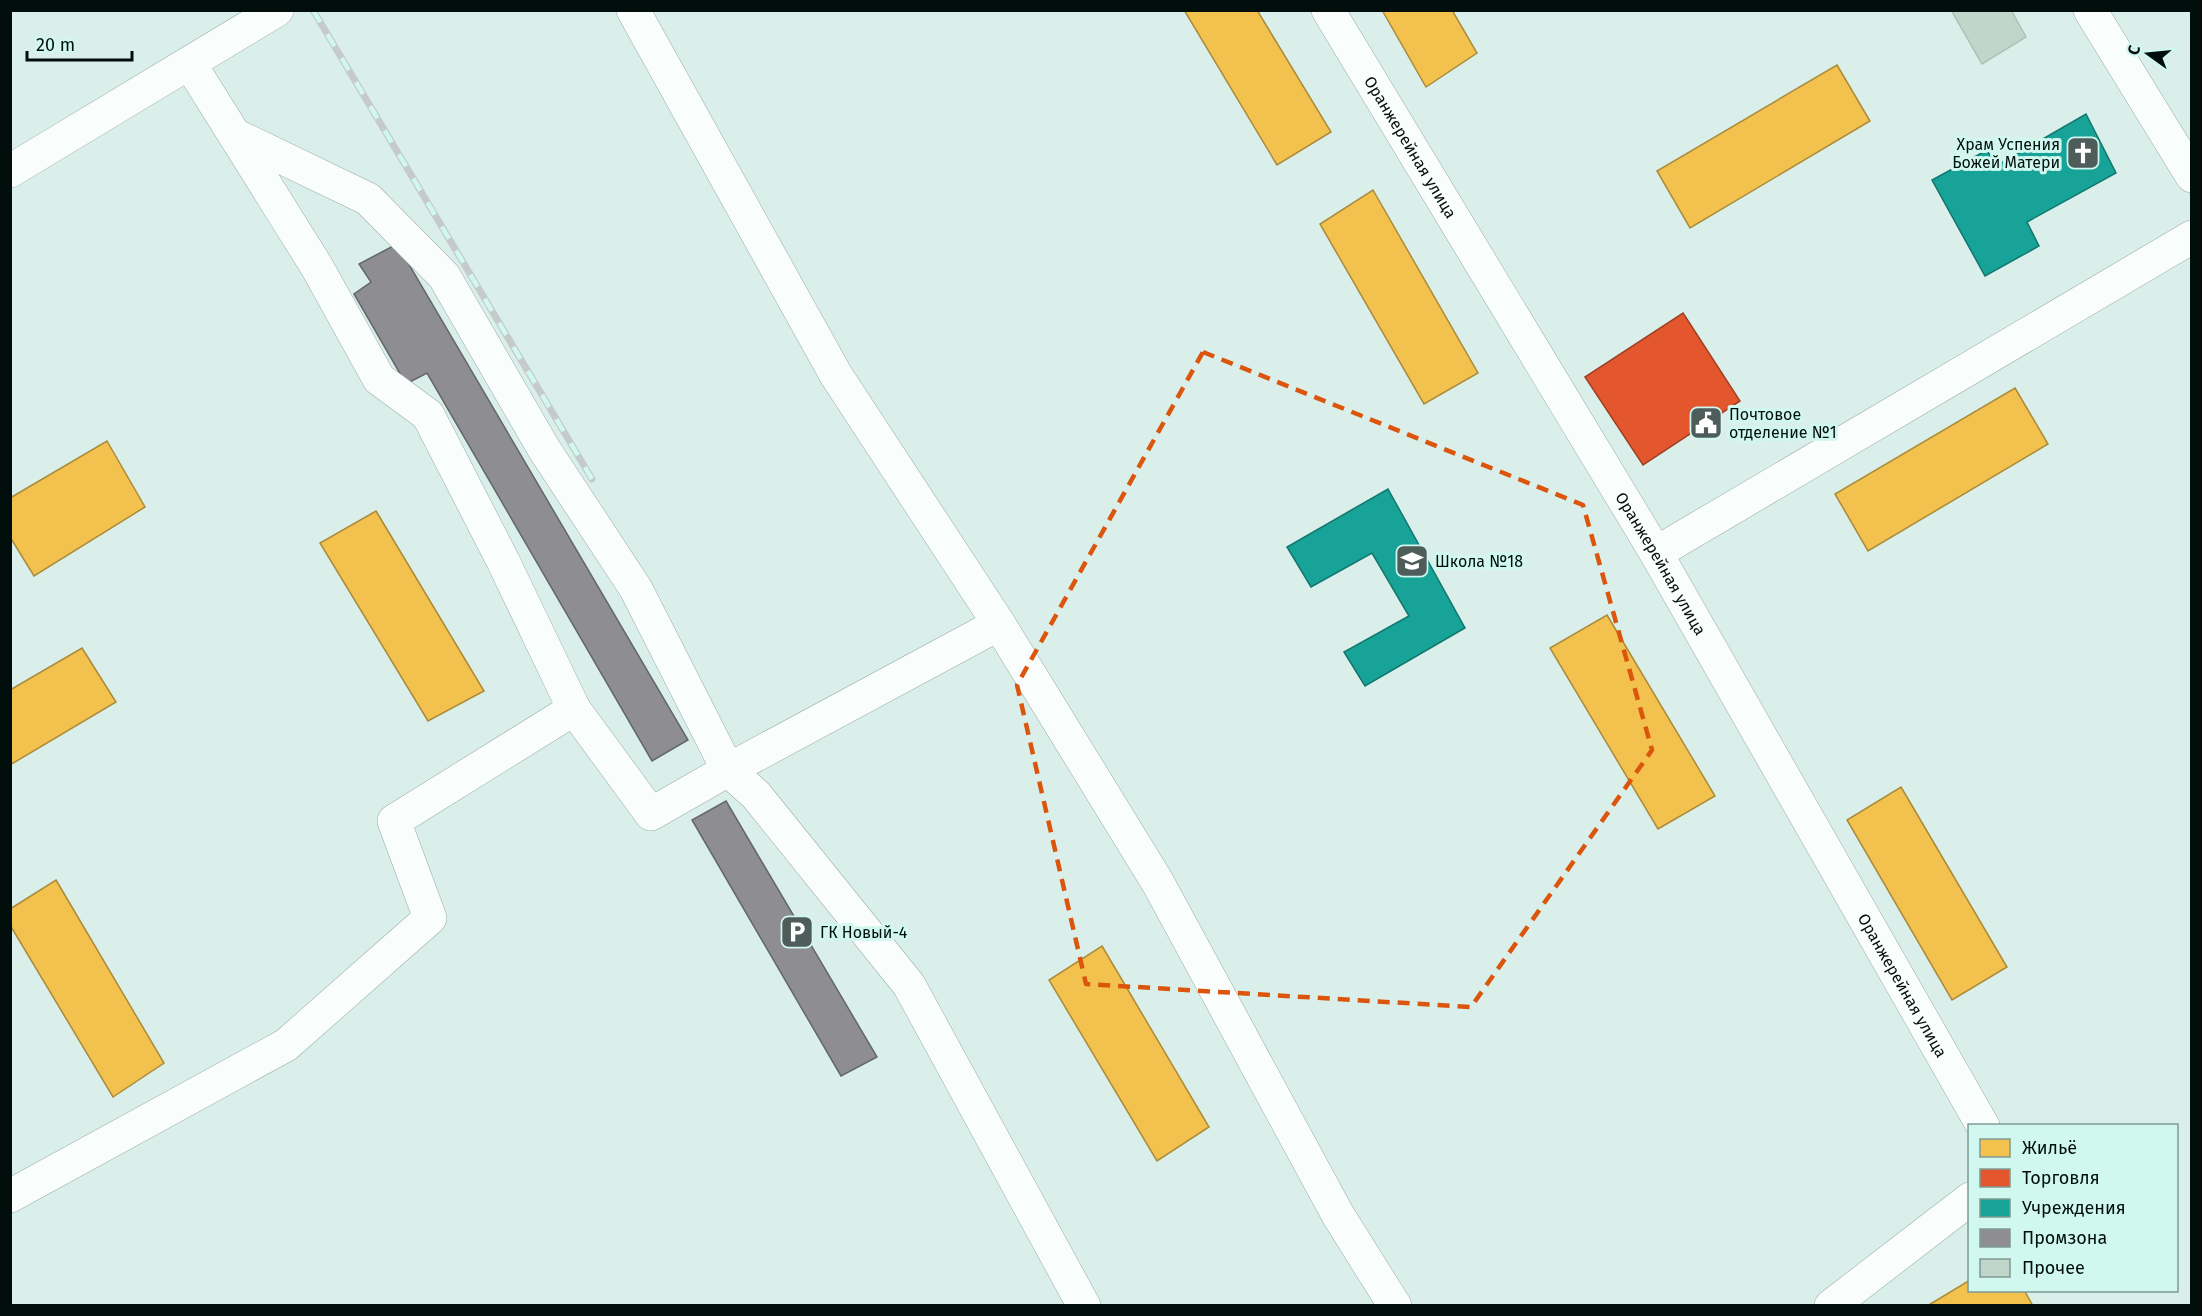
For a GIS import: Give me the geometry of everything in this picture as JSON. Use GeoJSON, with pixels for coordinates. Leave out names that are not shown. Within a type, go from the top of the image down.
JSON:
{"type":"FeatureCollection","features":[{"type":"Feature","properties":{"kind":"street"},"geometry":{"type":"LineString","coordinates":[[10,171],[277,10]]}},
{"type":"Feature","properties":{"kind":"street"},"geometry":{"type":"LineString","coordinates":[[633,10],[836,375],[999,624],[1158,883],[1338,1215],[1395,1305]]}},
{"type":"Feature","properties":{"kind":"street","name":"Оранжерейная улица"},"geometry":{"type":"LineString","coordinates":[[1328,10],[1656,553],[1982,1124]]}},
{"type":"Feature","properties":{"kind":"street"},"geometry":{"type":"LineString","coordinates":[[2090,10],[2192,176]]}},
{"type":"Feature","properties":{"kind":"street"},"geometry":{"type":"LineString","coordinates":[[190,64],[317,267],[379,379],[428,415],[503,561],[574,709],[651,814],[999,624]]}},
{"type":"Feature","properties":{"kind":"street"},"geometry":{"type":"LineString","coordinates":[[235,135],[368,199],[444,276],[544,449],[636,589],[728,770],[756,795],[909,985],[1084,1305]]}},
{"type":"Feature","properties":{"kind":"street"},"geometry":{"type":"LineString","coordinates":[[1656,553],[2192,237]]}},
{"type":"Feature","properties":{"kind":"street"},"geometry":{"type":"LineString","coordinates":[[10,1196],[286,1045],[430,918],[394,821],[574,709]]}},
{"type":"Feature","properties":{"kind":"street"},"geometry":{"type":"LineString","coordinates":[[1831,1305],[1968,1201]]}},
{"type":"Feature","properties":{"kind":"highlighted area"},"geometry":{"type":"Polygon","coordinates":[[[1203,352],[1583,505],[1652,750],[1471,1007],[1086,984],[1017,685],[1203,352]]]}},
{"type":"Feature","properties":{"kind":"building: Жильё"},"geometry":{"type":"Polygon","coordinates":[[[1184,10],[1257,10],[1331,132],[1277,165],[1184,10]]]}},
{"type":"Feature","properties":{"kind":"building: Жильё"},"geometry":{"type":"Polygon","coordinates":[[[1382,10],[1452,10],[1477,53],[1426,87],[1382,10]]]}},
{"type":"Feature","properties":{"kind":"building: Жильё"},"geometry":{"type":"Polygon","coordinates":[[[1837,65],[1870,121],[1690,228],[1657,171],[1837,65]]]}},
{"type":"Feature","properties":{"kind":"building: Жильё"},"geometry":{"type":"Polygon","coordinates":[[[1373,190],[1478,373],[1424,404],[1320,224],[1373,190]]]}},
{"type":"Feature","properties":{"kind":"building: Жильё"},"geometry":{"type":"Polygon","coordinates":[[[2015,388],[2048,444],[1868,551],[1835,494],[2015,388]]]}},
{"type":"Feature","properties":{"kind":"building: Жильё"},"geometry":{"type":"Polygon","coordinates":[[[107,441],[145,507],[34,576],[10,537],[10,498],[107,441]]]}},
{"type":"Feature","properties":{"kind":"building: Жильё"},"geometry":{"type":"Polygon","coordinates":[[[376,511],[484,691],[428,721],[320,543],[376,511]]]}},
{"type":"Feature","properties":{"kind":"building: Жильё"},"geometry":{"type":"Polygon","coordinates":[[[1607,615],[1715,796],[1658,829],[1550,648],[1607,615]]]}},
{"type":"Feature","properties":{"kind":"building: Жильё"},"geometry":{"type":"Polygon","coordinates":[[[82,648],[116,702],[10,765],[10,690],[82,648]]]}},
{"type":"Feature","properties":{"kind":"building: Жильё"},"geometry":{"type":"Polygon","coordinates":[[[1901,787],[2007,967],[1952,1000],[1847,820],[1901,787]]]}},
{"type":"Feature","properties":{"kind":"building: Жильё"},"geometry":{"type":"Polygon","coordinates":[[[56,880],[164,1063],[113,1097],[10,925],[10,909],[56,880]]]}},
{"type":"Feature","properties":{"kind":"building: Жильё"},"geometry":{"type":"Polygon","coordinates":[[[1102,946],[1209,1127],[1157,1161],[1049,980],[1102,946]]]}},
{"type":"Feature","properties":{"kind":"building: Жильё"},"geometry":{"type":"Polygon","coordinates":[[[1968,1281],[1968,1292],[2025,1292],[2033,1306],[1927,1306],[1968,1281]]]}},
{"type":"Feature","properties":{"kind":"building: Торговля"},"geometry":{"type":"Polygon","coordinates":[[[1683,313],[1740,401],[1643,465],[1585,377],[1683,313]]]}},
{"type":"Feature","properties":{"kind":"building: Учреждения"},"geometry":{"type":"Polygon","coordinates":[[[2086,114],[2116,173],[2027,222],[2039,246],[1985,276],[1932,180],[1987,150],[1996,166],[2086,114]]]}},
{"type":"Feature","properties":{"kind":"building: Учреждения"},"geometry":{"type":"Polygon","coordinates":[[[1388,489],[1465,628],[1365,686],[1344,652],[1409,616],[1372,553],[1311,587],[1287,547],[1388,489]]]}},
{"type":"Feature","properties":{"kind":"building: Промзона"},"geometry":{"type":"Polygon","coordinates":[[[397,244],[688,740],[652,761],[427,373],[406,384],[354,294],[371,282],[359,264],[397,244]]]}},
{"type":"Feature","properties":{"kind":"building: Промзона"},"geometry":{"type":"Polygon","coordinates":[[[726,801],[877,1057],[841,1076],[692,820],[726,801]]]}},
{"type":"Feature","properties":{"kind":"building: Прочее"},"geometry":{"type":"Polygon","coordinates":[[[1951,10],[2011,10],[2026,37],[1982,64],[1951,10]]]}},
{"type":"Feature","properties":{"kind":"railway"},"geometry":{"type":"LineString","coordinates":[[313,10],[592,479]]}},
{"type":"Feature","properties":{"kind":"place","name":"Храм Успения Божей Матери"},"geometry":{"type":"Point","coordinates":[2083,153]}},
{"type":"Feature","properties":{"kind":"place","name":"Почтовое отделение №1"},"geometry":{"type":"Point","coordinates":[1706,423]}},
{"type":"Feature","properties":{"kind":"place","name":"Школа №18"},"geometry":{"type":"Point","coordinates":[1412,561]}},
{"type":"Feature","properties":{"kind":"place","name":"ГК Новый-4"},"geometry":{"type":"Point","coordinates":[797,932]}}]}
